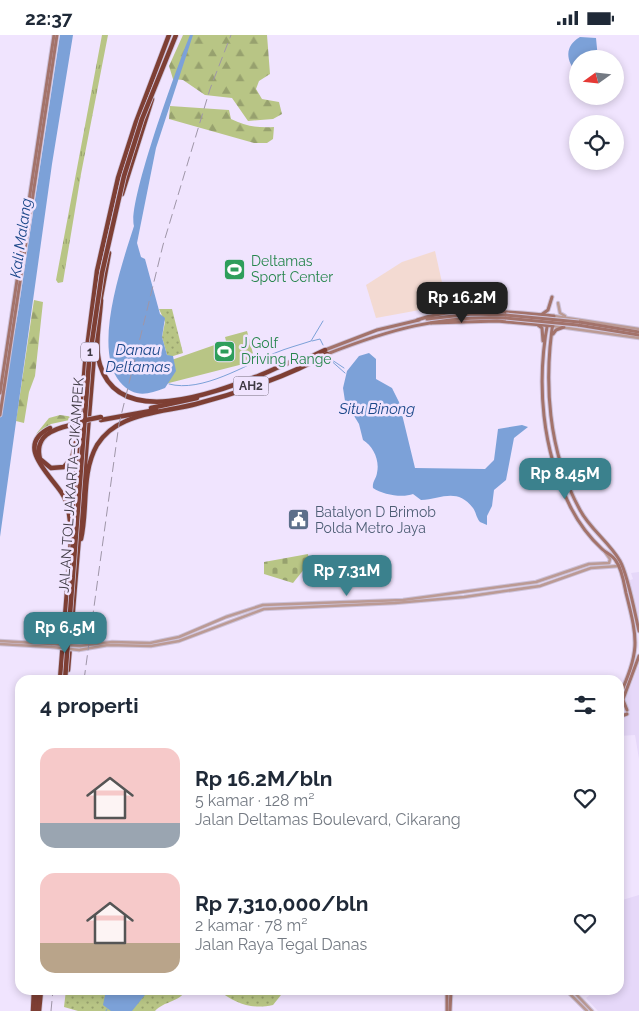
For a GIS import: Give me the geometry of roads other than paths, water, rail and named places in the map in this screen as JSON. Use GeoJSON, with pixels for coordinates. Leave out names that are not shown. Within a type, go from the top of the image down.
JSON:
{"type":"FeatureCollection","features":[{"type":"Feature","properties":{"kind":"highway","name":"JALAN TOL JAKARTA–CIKAMPEK"},"geometry":{"type":"LineString","coordinates":[[64,675],[78,555],[92,360],[101,294],[110,244],[126,180],[174,35]]}},
{"type":"Feature","properties":{"kind":"highway","name":"JALAN TOL JAKARTA–CIKAMPEK"},"geometry":{"type":"LineString","coordinates":[[63,675],[71,540],[85,364],[97,271],[118,178],[136,122],[174,35]]}},
{"type":"Feature","properties":{"kind":"highway","name":"1"},"geometry":{"type":"LineString","coordinates":[[63,675],[84,396],[91,331],[100,274],[122,177],[137,127],[174,35]]}},
{"type":"Feature","properties":{"kind":"highway"},"geometry":{"type":"LineString","coordinates":[[101,294],[98,350],[100,365],[112,385],[132,399],[159,401],[198,395],[308,357]]}},
{"type":"Feature","properties":{"kind":"highway","name":"AH2"},"geometry":{"type":"LineString","coordinates":[[101,418],[188,401],[225,390],[308,357],[326,352]]}},
{"type":"Feature","properties":{"kind":"highway","name":"AH2"},"geometry":{"type":"LineString","coordinates":[[172,408],[203,402],[273,379],[311,364],[326,352]]}},
{"type":"Feature","properties":{"kind":"highway"},"geometry":{"type":"LineString","coordinates":[[71,424],[53,430],[42,439],[39,453],[45,465],[55,469],[62,468],[69,463],[73,456],[85,364]]}},
{"type":"Feature","properties":{"kind":"highway"},"geometry":{"type":"LineString","coordinates":[[78,555],[90,465],[97,445],[108,432],[125,421],[172,408]]}},
{"type":"Feature","properties":{"kind":"highway"},"geometry":{"type":"LineString","coordinates":[[71,540],[67,503],[58,487],[39,465],[35,448],[39,436],[45,430],[71,424],[172,408]]}},
{"type":"Feature","properties":{"kind":"highway"},"geometry":{"type":"LineString","coordinates":[[37,1011],[39,995]]}},
{"type":"Feature","properties":{"kind":"main road"},"geometry":{"type":"LineString","coordinates":[[0,393],[56,35]]}},
{"type":"Feature","properties":{"kind":"main road"},"geometry":{"type":"LineString","coordinates":[[0,415],[56,35]]}},
{"type":"Feature","properties":{"kind":"main road"},"geometry":{"type":"LineString","coordinates":[[540,315],[548,310],[552,297]]}},
{"type":"Feature","properties":{"kind":"main road","name":"AH2"},"geometry":{"type":"LineString","coordinates":[[417,322],[432,315],[462,312],[506,312],[548,316]]}},
{"type":"Feature","properties":{"kind":"main road"},"geometry":{"type":"LineString","coordinates":[[417,322],[454,315],[506,317],[578,324],[639,334]]}},
{"type":"Feature","properties":{"kind":"main road"},"geometry":{"type":"LineString","coordinates":[[624,691],[632,670],[638,645],[636,629],[617,562],[587,532],[571,508],[555,465],[545,419],[542,387],[548,316],[554,316],[548,372],[551,419],[561,463],[576,502],[587,521],[609,548],[617,562],[639,631]]}},
{"type":"Feature","properties":{"kind":"main road","name":"AH2"},"geometry":{"type":"LineString","coordinates":[[326,352],[377,330],[417,322],[476,321],[547,325]]}},
{"type":"Feature","properties":{"kind":"main road"},"geometry":{"type":"LineString","coordinates":[[533,324],[542,328],[544,347]]}},
{"type":"Feature","properties":{"kind":"main road"},"geometry":{"type":"LineString","coordinates":[[547,325],[553,326]]}},
{"type":"Feature","properties":{"kind":"main road"},"geometry":{"type":"LineString","coordinates":[[551,337],[556,330],[564,327]]}},
{"type":"Feature","properties":{"kind":"main road"},"geometry":{"type":"LineString","coordinates":[[545,419],[551,419]]}},
{"type":"Feature","properties":{"kind":"main road"},"geometry":{"type":"LineString","coordinates":[[604,551],[608,551],[609,548]]}},
{"type":"Feature","properties":{"kind":"main road"},"geometry":{"type":"LineString","coordinates":[[624,692],[639,657]]}},
{"type":"Feature","properties":{"kind":"main road"},"geometry":{"type":"LineString","coordinates":[[448,1011],[449,995]]}},
{"type":"Feature","properties":{"kind":"street"},"geometry":{"type":"LineString","coordinates":[[558,303],[560,313],[569,318]]}},
{"type":"Feature","properties":{"kind":"street"},"geometry":{"type":"LineString","coordinates":[[554,316],[639,334]]}},
{"type":"Feature","properties":{"kind":"street"},"geometry":{"type":"LineString","coordinates":[[553,326],[639,334]]}},
{"type":"Feature","properties":{"kind":"street"},"geometry":{"type":"LineString","coordinates":[[604,551],[610,559],[609,563]]}},
{"type":"Feature","properties":{"kind":"street"},"geometry":{"type":"LineString","coordinates":[[487,592],[532,583],[590,564],[617,562]]}},
{"type":"Feature","properties":{"kind":"street"},"geometry":{"type":"LineString","coordinates":[[0,642],[80,648],[112,641],[150,643],[178,637],[226,617],[262,605],[395,602],[533,587],[591,568],[617,562]]}},
{"type":"Feature","properties":{"kind":"street"},"geometry":{"type":"LineString","coordinates":[[532,583],[533,587]]}},
{"type":"Feature","properties":{"kind":"street"},"geometry":{"type":"LineString","coordinates":[[571,995],[587,1011]]}},
{"type":"Feature","properties":{"kind":"street"},"geometry":{"type":"LineString","coordinates":[[577,995],[592,1011]]}},
{"type":"Feature","properties":{"kind":"water"},"geometry":{"type":"Polygon","coordinates":[[[60,35],[73,35],[52,164],[0,537],[0,415],[18,312],[60,35]]]}},
{"type":"Feature","properties":{"kind":"water","name":"Danau Deltamas"},"geometry":{"type":"Polygon","coordinates":[[[190,35],[193,35],[156,148],[137,243],[141,257],[145,259],[160,314],[165,318],[162,337],[167,355],[173,356],[176,371],[165,388],[141,394],[130,391],[125,387],[112,367],[109,349],[109,328],[112,306],[134,226],[134,212],[145,163],[190,35]]]}},
{"type":"Feature","properties":{"kind":"water"},"geometry":{"type":"Polygon","coordinates":[[[580,37],[596,38],[597,50],[569,50],[569,59],[568,54],[569,49],[580,37]]]}},
{"type":"Feature","properties":{"kind":"water","name":"Situ Binong"},"geometry":{"type":"Polygon","coordinates":[[[369,353],[376,359],[376,379],[392,388],[399,402],[415,468],[485,469],[494,460],[498,429],[522,425],[528,427],[514,438],[506,480],[494,490],[492,506],[487,516],[487,525],[480,522],[473,508],[467,502],[455,496],[421,500],[413,494],[404,496],[393,495],[373,488],[378,468],[377,458],[373,450],[363,440],[359,424],[345,401],[343,388],[347,371],[359,356],[369,353]]]}},
{"type":"Feature","properties":{"kind":"water"},"geometry":{"type":"Polygon","coordinates":[[[105,995],[145,995],[132,1011],[111,1011],[103,1005],[105,995]]]}},
{"type":"Feature","properties":{"kind":"waterway"},"geometry":{"type":"LineString","coordinates":[[169,384],[182,386],[209,381],[280,351],[311,341],[323,321]]}},
{"type":"Feature","properties":{"kind":"waterway"},"geometry":{"type":"LineString","coordinates":[[312,341],[320,339],[323,345]]}},
{"type":"Feature","properties":{"kind":"waterway"},"geometry":{"type":"LineString","coordinates":[[328,358],[345,373]]}},
{"type":"Feature","properties":{"kind":"waterway"},"geometry":{"type":"LineString","coordinates":[[329,358],[344,368]]}},
{"type":"Feature","properties":{"kind":"railway"},"geometry":{"type":"LineString","coordinates":[[85,675],[119,424],[163,245],[210,89],[231,35]]}},
{"type":"Feature","properties":{"kind":"railway"},"geometry":{"type":"LineString","coordinates":[[51,1011],[53,995]]}},
{"type":"Feature","properties":{"kind":"place","name":"Deltamas Sport Center"},"geometry":{"type":"Point","coordinates":[235,269]}},
{"type":"Feature","properties":{"kind":"place","name":"J Golf Driving Range"},"geometry":{"type":"Point","coordinates":[225,351]}},
{"type":"Feature","properties":{"kind":"place","name":"Batalyon D Brimob Polda Metro Jaya"},"geometry":{"type":"Point","coordinates":[299,520]}},
{"type":"Feature","properties":{"kind":"water label","name":"Kali Malang"},"geometry":{"type":"Point","coordinates":[21,238]}}]}
